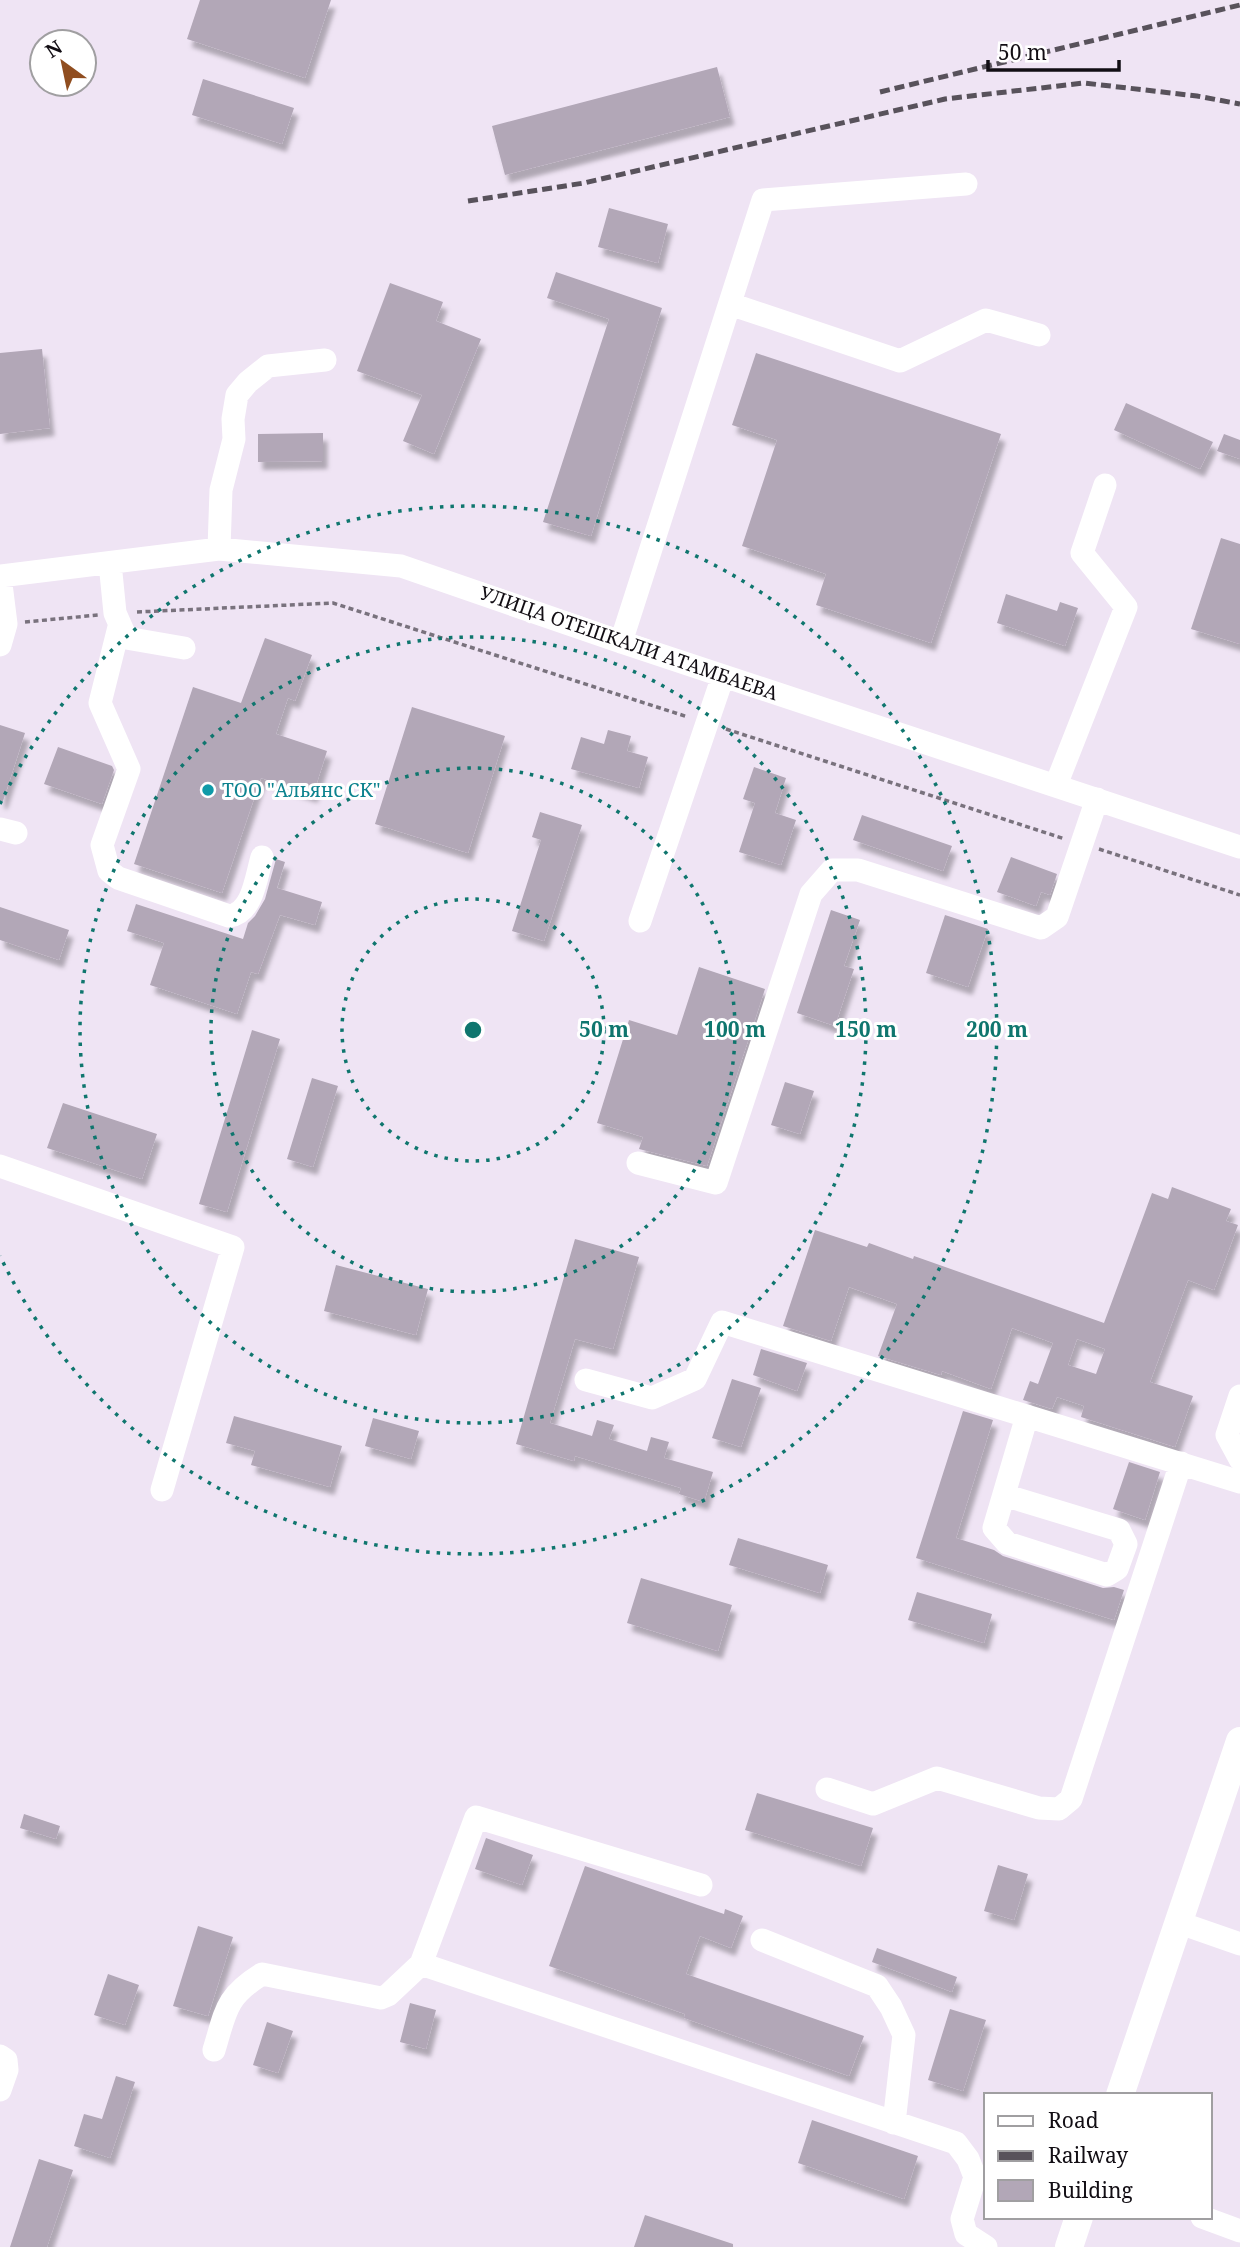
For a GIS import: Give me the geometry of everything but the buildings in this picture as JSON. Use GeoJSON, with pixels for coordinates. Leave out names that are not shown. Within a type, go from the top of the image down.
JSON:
{"type":"FeatureCollection","features":[{"type":"Feature","properties":{"kind":"main road"},"geometry":{"type":"LineString","coordinates":[[1121,2093],[1240,1741]]}},
{"type":"Feature","properties":{"kind":"main road"},"geometry":{"type":"LineString","coordinates":[[1069,2247],[1078,2219]]}},
{"type":"Feature","properties":{"kind":"street"},"geometry":{"type":"LineString","coordinates":[[621,642],[763,200],[966,184]]}},
{"type":"Feature","properties":{"kind":"street"},"geometry":{"type":"LineString","coordinates":[[730,304],[900,361],[986,320],[1039,335]]}},
{"type":"Feature","properties":{"kind":"street"},"geometry":{"type":"LineString","coordinates":[[219,549],[221,490],[234,439],[233,419],[237,395],[268,366],[325,360]]}},
{"type":"Feature","properties":{"kind":"street"},"geometry":{"type":"LineString","coordinates":[[1056,785],[1126,607],[1082,553],[1105,485]]}},
{"type":"Feature","properties":{"kind":"street","name":"УЛИЦА ОТЕШКАЛИ АТАМБАЕВА"},"geometry":{"type":"LineString","coordinates":[[0,576],[219,549],[401,566],[621,642],[1240,847]]}},
{"type":"Feature","properties":{"kind":"street"},"geometry":{"type":"LineString","coordinates":[[110,563],[117,620],[125,638],[184,648]]}},
{"type":"Feature","properties":{"kind":"street"},"geometry":{"type":"LineString","coordinates":[[0,576],[3,635]]}},
{"type":"Feature","properties":{"kind":"street"},"geometry":{"type":"LineString","coordinates":[[117,620],[100,703],[129,769],[102,845],[109,871],[118,878],[229,916],[239,915],[247,906],[262,857]]}},
{"type":"Feature","properties":{"kind":"street"},"geometry":{"type":"LineString","coordinates":[[640,921],[723,676]]}},
{"type":"Feature","properties":{"kind":"street"},"geometry":{"type":"LineString","coordinates":[[638,1163],[716,1183],[811,894],[832,870],[858,870],[1041,928],[1057,917],[1097,799]]}},
{"type":"Feature","properties":{"kind":"street"},"geometry":{"type":"LineString","coordinates":[[0,1166],[233,1248],[162,1490]]}},
{"type":"Feature","properties":{"kind":"street"},"geometry":{"type":"LineString","coordinates":[[586,1380],[652,1398],[695,1380],[722,1322],[1240,1482]]}},
{"type":"Feature","properties":{"kind":"street"},"geometry":{"type":"LineString","coordinates":[[1240,1396],[1227,1435],[1240,1459]]}},
{"type":"Feature","properties":{"kind":"street"},"geometry":{"type":"LineString","coordinates":[[1004,1495],[1118,1530],[1126,1544],[1117,1569],[1107,1575],[1007,1543],[994,1528],[1027,1416]]}},
{"type":"Feature","properties":{"kind":"street"},"geometry":{"type":"LineString","coordinates":[[827,1789],[873,1804],[937,1778],[1039,1808],[1059,1809],[1071,1799],[1181,1463]]}},
{"type":"Feature","properties":{"kind":"street"},"geometry":{"type":"LineString","coordinates":[[214,2050],[229,2003],[242,1987],[262,1973],[381,1998],[421,1964],[476,1817],[701,1885]]}},
{"type":"Feature","properties":{"kind":"street"},"geometry":{"type":"LineString","coordinates":[[1177,1923],[1240,1944]]}},
{"type":"Feature","properties":{"kind":"street"},"geometry":{"type":"LineString","coordinates":[[762,1940],[877,1986],[891,2007],[904,2035],[894,2123]]}},
{"type":"Feature","properties":{"kind":"street"},"geometry":{"type":"LineString","coordinates":[[421,1964],[956,2143],[968,2159],[975,2177],[962,2219],[966,2234],[986,2247]]}},
{"type":"Feature","properties":{"kind":"street"},"geometry":{"type":"LineString","coordinates":[[0,2056],[6,2060],[7,2070],[0,2090]]}},
{"type":"Feature","properties":{"kind":"street"},"geometry":{"type":"LineString","coordinates":[[1207,2219],[1240,2231]]}},
{"type":"Feature","properties":{"kind":"path"},"geometry":{"type":"LineString","coordinates":[[3,635],[117,620],[333,603],[1240,895]]}},
{"type":"Feature","properties":{"kind":"railway"},"geometry":{"type":"LineString","coordinates":[[880,92],[1240,5]]}},
{"type":"Feature","properties":{"kind":"railway"},"geometry":{"type":"LineString","coordinates":[[468,201],[584,183],[945,99],[1084,83],[1197,96],[1240,104]]}},
{"type":"Feature","properties":{"kind":"place","name":"ТОО \"Альянс СК\""},"geometry":{"type":"Point","coordinates":[208,790]}}]}
